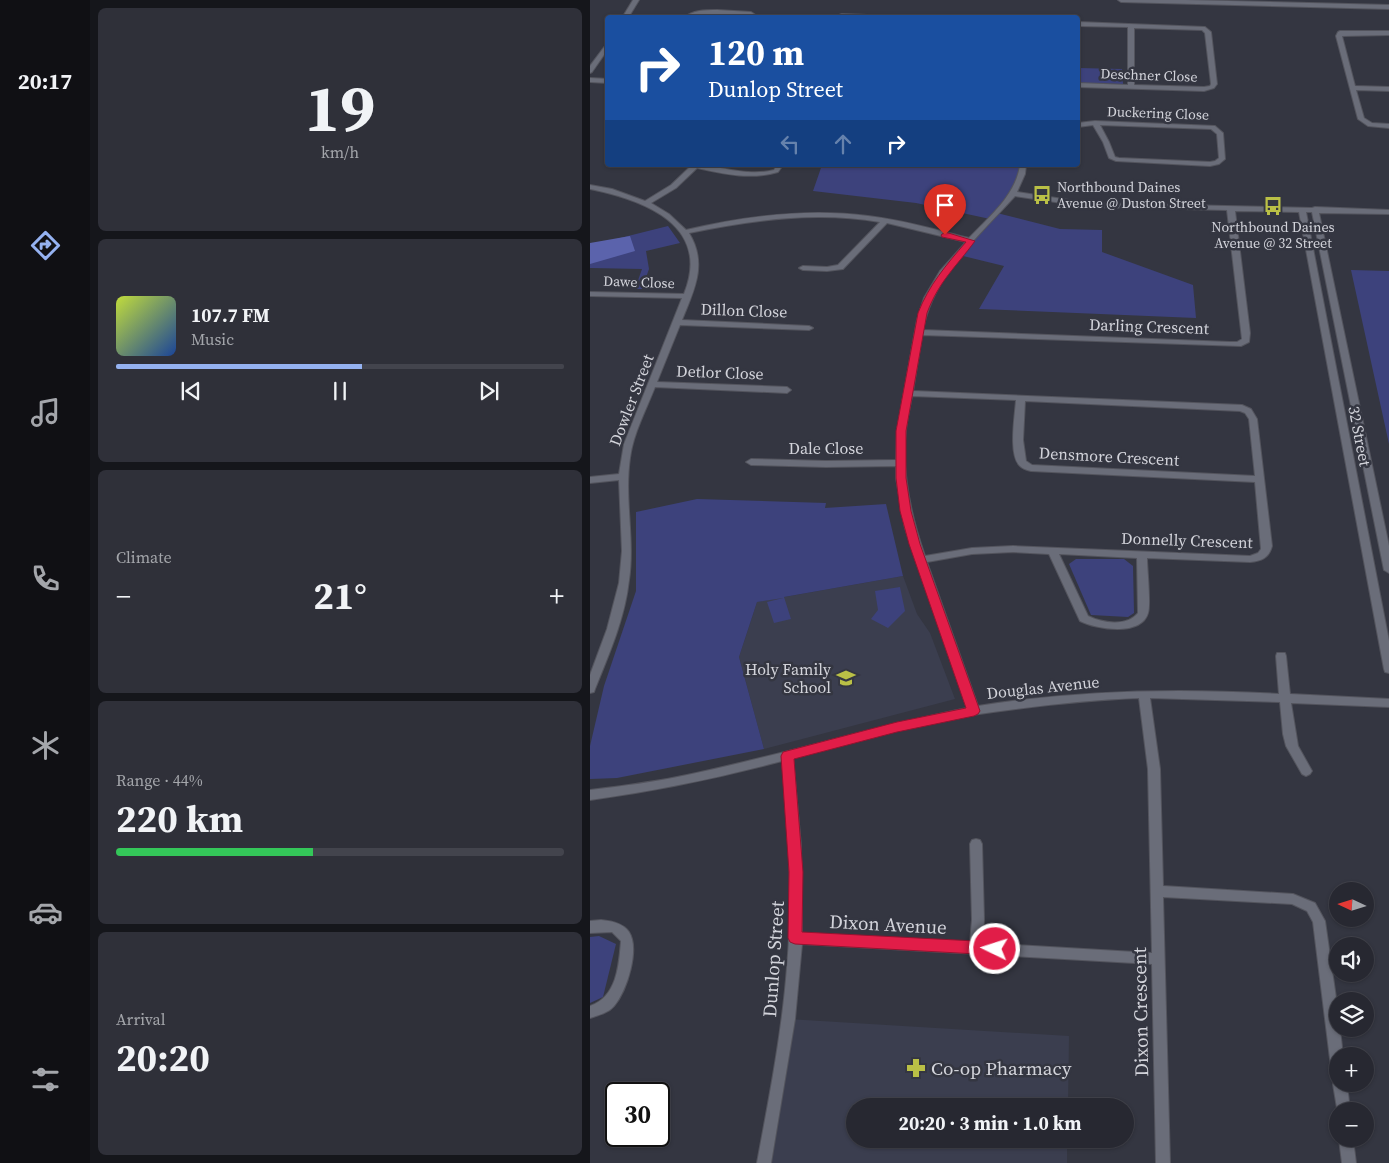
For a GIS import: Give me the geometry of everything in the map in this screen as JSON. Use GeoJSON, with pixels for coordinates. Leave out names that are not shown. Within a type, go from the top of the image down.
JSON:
{"type":"FeatureCollection","features":[{"type":"Feature","properties":{"kind":"street"},"geometry":{"type":"LineString","coordinates":[[627,15],[636,0]]}},
{"type":"Feature","properties":{"kind":"street"},"geometry":{"type":"LineString","coordinates":[[1122,0],[1389,7]]}},
{"type":"Feature","properties":{"kind":"street"},"geometry":{"type":"LineString","coordinates":[[690,15],[701,12],[752,15]]}},
{"type":"Feature","properties":{"kind":"street","name":"Deschner Close"},"geometry":{"type":"LineString","coordinates":[[1080,24],[1199,28],[1207,30],[1214,84],[1212,87],[1204,89],[1080,85]]}},
{"type":"Feature","properties":{"kind":"street"},"geometry":{"type":"LineString","coordinates":[[1130,26],[1131,87]]}},
{"type":"Feature","properties":{"kind":"street"},"geometry":{"type":"LineString","coordinates":[[1389,33],[1348,32],[1339,34],[1362,121],[1370,125],[1389,126]]}},
{"type":"Feature","properties":{"kind":"street"},"geometry":{"type":"LineString","coordinates":[[590,71],[605,48]]}},
{"type":"Feature","properties":{"kind":"street"},"geometry":{"type":"LineString","coordinates":[[590,80],[605,81]]}},
{"type":"Feature","properties":{"kind":"street"},"geometry":{"type":"LineString","coordinates":[[1353,88],[1389,89]]}},
{"type":"Feature","properties":{"kind":"street","name":"Duckering Close"},"geometry":{"type":"LineString","coordinates":[[1080,125],[1095,123],[1213,128],[1220,133],[1222,159],[1217,163],[1210,164],[1118,160],[1112,158],[1106,142],[1095,123]]}},
{"type":"Feature","properties":{"kind":"street"},"geometry":{"type":"LineString","coordinates":[[642,201],[670,191],[673,185],[695,167]]}},
{"type":"Feature","properties":{"kind":"street"},"geometry":{"type":"LineString","coordinates":[[703,167],[752,174],[772,172],[778,170],[779,167]]}},
{"type":"Feature","properties":{"kind":"street"},"geometry":{"type":"LineString","coordinates":[[974,711],[920,560],[906,511],[900,462],[901,431],[918,332],[932,291],[944,271],[1013,194],[1022,174],[1022,167]]}},
{"type":"Feature","properties":{"kind":"street","name":"Dowler Street"},"geometry":{"type":"LineString","coordinates":[[590,187],[623,194],[642,201],[669,216],[685,232],[696,260],[695,275],[688,296],[630,436],[623,477],[625,580],[618,612],[591,686]]}},
{"type":"Feature","properties":{"kind":"street"},"geometry":{"type":"LineString","coordinates":[[1013,194],[1079,204],[1231,210],[1259,214],[1302,212],[1389,218]]}},
{"type":"Feature","properties":{"kind":"street","name":"Darling Crescent"},"geometry":{"type":"LineString","coordinates":[[918,332],[1240,343],[1246,340],[1246,337],[1231,210]]}},
{"type":"Feature","properties":{"kind":"street","name":"32 Street"},"geometry":{"type":"LineString","coordinates":[[1302,212],[1389,669]]}},
{"type":"Feature","properties":{"kind":"street"},"geometry":{"type":"LineString","coordinates":[[1316,213],[1389,212]]}},
{"type":"Feature","properties":{"kind":"street","name":"32 Street"},"geometry":{"type":"LineString","coordinates":[[1316,213],[1389,570]]}},
{"type":"Feature","properties":{"kind":"street"},"geometry":{"type":"LineString","coordinates":[[685,232],[748,219],[797,214],[839,215],[885,221],[971,241]]}},
{"type":"Feature","properties":{"kind":"street"},"geometry":{"type":"LineString","coordinates":[[803,268],[826,269],[840,266],[885,221]]}},
{"type":"Feature","properties":{"kind":"street","name":"Dawe Close"},"geometry":{"type":"LineString","coordinates":[[590,294],[688,296]]}},
{"type":"Feature","properties":{"kind":"street","name":"Dillon Close"},"geometry":{"type":"LineString","coordinates":[[677,322],[809,328]]}},
{"type":"Feature","properties":{"kind":"street","name":"Detlor Close"},"geometry":{"type":"LineString","coordinates":[[652,384],[787,390]]}},
{"type":"Feature","properties":{"kind":"street","name":"Donnelly Crescent"},"geometry":{"type":"LineString","coordinates":[[907,393],[1242,408],[1248,411],[1253,418],[1267,546],[1265,553],[1250,559],[1052,550],[986,550],[920,560]]}},
{"type":"Feature","properties":{"kind":"street","name":"Densmore Crescent"},"geometry":{"type":"LineString","coordinates":[[1021,398],[1020,458],[1024,464],[1032,468],[1260,479]]}},
{"type":"Feature","properties":{"kind":"street","name":"Dale Close"},"geometry":{"type":"LineString","coordinates":[[751,462],[826,464],[900,462]]}},
{"type":"Feature","properties":{"kind":"street"},"geometry":{"type":"LineString","coordinates":[[590,480],[623,477]]}},
{"type":"Feature","properties":{"kind":"street"},"geometry":{"type":"LineString","coordinates":[[1052,550],[1084,618],[1093,623],[1124,625],[1135,623],[1144,613],[1142,554]]}},
{"type":"Feature","properties":{"kind":"street"},"geometry":{"type":"LineString","coordinates":[[1281,656],[1290,740],[1306,771]]}},
{"type":"Feature","properties":{"kind":"street","name":"Douglas Avenue"},"geometry":{"type":"LineString","coordinates":[[590,795],[695,779],[897,727],[974,711],[1073,699],[1144,695],[1284,698],[1389,703]]}},
{"type":"Feature","properties":{"kind":"street","name":"Dixon Crescent"},"geometry":{"type":"LineString","coordinates":[[1144,695],[1154,769],[1163,1163]]}},
{"type":"Feature","properties":{"kind":"street","name":"Dunlop Street"},"geometry":{"type":"LineString","coordinates":[[764,1163],[785,1044],[791,998],[795,938],[796,872],[787,756]]}},
{"type":"Feature","properties":{"kind":"street"},"geometry":{"type":"LineString","coordinates":[[976,844],[978,920],[976,948]]}},
{"type":"Feature","properties":{"kind":"street"},"geometry":{"type":"LineString","coordinates":[[1157,891],[1293,899],[1311,907],[1319,921],[1335,1047]]}},
{"type":"Feature","properties":{"kind":"street"},"geometry":{"type":"LineString","coordinates":[[590,927],[604,926],[616,928],[621,931],[627,941],[617,992],[606,1005],[590,1012]]}},
{"type":"Feature","properties":{"kind":"street","name":"Dixon Avenue"},"geometry":{"type":"LineString","coordinates":[[795,938],[1158,959]]}},
{"type":"Feature","properties":{"kind":"street"},"geometry":{"type":"LineString","coordinates":[[1347,1147],[1349,1163]]}},
{"type":"Feature","properties":{"kind":"shaded area"},"geometry":{"type":"Polygon","coordinates":[[[1080,68],[1122,69],[1123,84],[1080,83],[1080,68]]]}},
{"type":"Feature","properties":{"kind":"shaded area"},"geometry":{"type":"Polygon","coordinates":[[[821,167],[1023,167],[1022,174],[997,213],[1060,229],[1102,230],[1102,252],[1193,285],[1196,318],[979,309],[1004,266],[959,255],[990,219],[916,203],[813,191],[821,167]]]}},
{"type":"Feature","properties":{"kind":"shaded area"},"geometry":{"type":"Polygon","coordinates":[[[668,226],[680,243],[646,251],[649,269],[642,289],[635,289],[642,269],[590,268],[590,243],[600,243],[668,226]]]}},
{"type":"Feature","properties":{"kind":"shaded area"},"geometry":{"type":"Polygon","coordinates":[[[630,236],[635,251],[590,264],[590,243],[630,236]]]}},
{"type":"Feature","properties":{"kind":"shaded area"},"geometry":{"type":"Polygon","coordinates":[[[1351,270],[1389,271],[1389,444],[1351,270]]]}},
{"type":"Feature","properties":{"kind":"shaded area"},"geometry":{"type":"Polygon","coordinates":[[[697,499],[826,503],[825,508],[886,504],[903,576],[784,597],[791,619],[774,623],[767,602],[783,598],[757,602],[739,657],[764,749],[617,778],[590,779],[590,746],[604,686],[636,591],[636,512],[697,499]]]}},
{"type":"Feature","properties":{"kind":"shaded area"},"geometry":{"type":"Polygon","coordinates":[[[1076,559],[1124,559],[1133,566],[1134,613],[1128,617],[1091,615],[1069,564],[1076,559]]]}},
{"type":"Feature","properties":{"kind":"shaded area","name":"Holy Family School"},"geometry":{"type":"Polygon","coordinates":[[[903,576],[917,614],[930,633],[955,699],[764,749],[739,657],[757,602],[903,576]]]}},
{"type":"Feature","properties":{"kind":"shaded area"},"geometry":{"type":"Polygon","coordinates":[[[900,587],[905,611],[888,628],[871,619],[878,610],[875,591],[900,587]]]}},
{"type":"Feature","properties":{"kind":"shaded area"},"geometry":{"type":"Polygon","coordinates":[[[599,936],[616,944],[603,997],[590,1003],[590,937],[599,936]]]}},
{"type":"Feature","properties":{"kind":"shaded area"},"geometry":{"type":"Polygon","coordinates":[[[788,1019],[1069,1036],[1068,1098],[846,1098],[846,1148],[1067,1148],[1067,1163],[764,1163],[788,1019]]]}},
{"type":"Feature","properties":{"kind":"place","name":"Northbound Daines Avenue @ Duston Street"},"geometry":{"type":"Point","coordinates":[1042,195]}},
{"type":"Feature","properties":{"kind":"place","name":"Northbound Daines Avenue @ 32 Street"},"geometry":{"type":"Point","coordinates":[1273,206]}},
{"type":"Feature","properties":{"kind":"place","name":"Holy Family School"},"geometry":{"type":"Point","coordinates":[846,678]}},
{"type":"Feature","properties":{"kind":"place","name":"Co-op Pharmacy"},"geometry":{"type":"Point","coordinates":[916,1068]}},
{"type":"Feature","properties":{"kind":"route"},"geometry":{"type":"LineString","coordinates":[[945,235],[971,241],[940,277],[928,298],[923,313],[903,415],[900,452],[901,478],[906,511],[915,544],[974,711],[897,727],[787,756],[796,872],[795,938],[995,949]]}}]}
